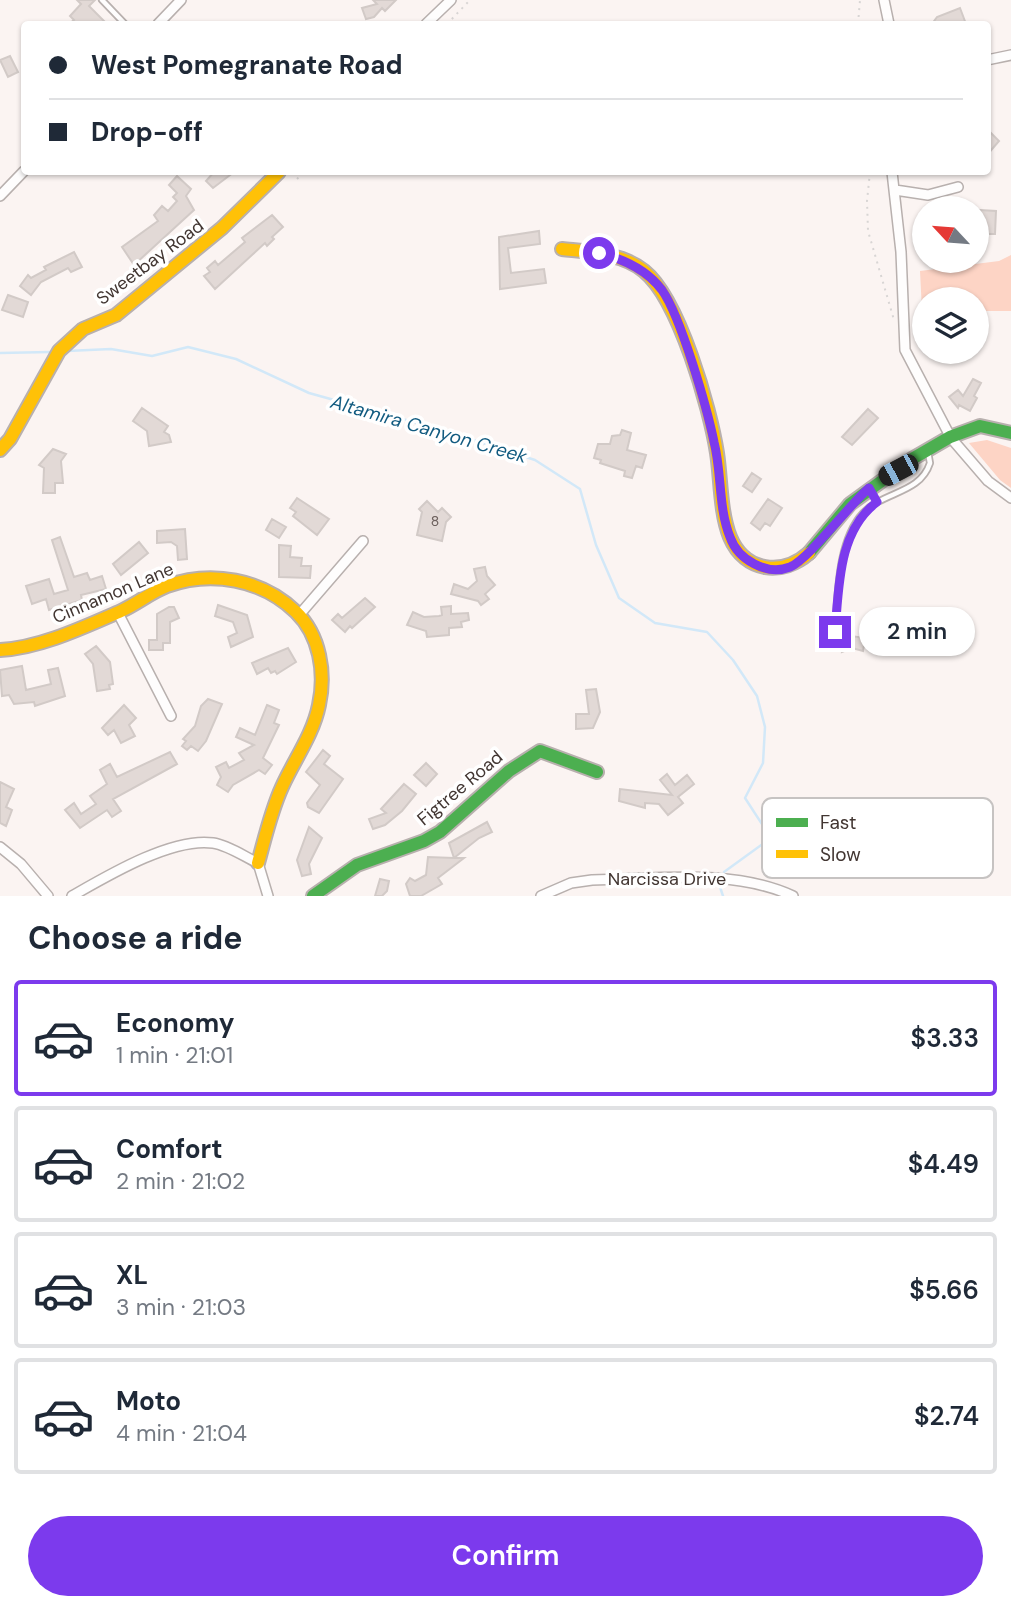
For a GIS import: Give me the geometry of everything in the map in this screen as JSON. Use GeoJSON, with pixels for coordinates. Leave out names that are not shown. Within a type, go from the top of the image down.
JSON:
{"type":"FeatureCollection","features":[{"type":"Feature","properties":{"kind":"street"},"geometry":{"type":"LineString","coordinates":[[161,21],[181,0]]}},
{"type":"Feature","properties":{"kind":"street"},"geometry":{"type":"LineString","coordinates":[[429,21],[451,0]]}},
{"type":"Feature","properties":{"kind":"street"},"geometry":{"type":"LineString","coordinates":[[884,0],[888,21]]}},
{"type":"Feature","properties":{"kind":"street"},"geometry":{"type":"LineString","coordinates":[[991,59],[1011,55]]}},
{"type":"Feature","properties":{"kind":"street"},"geometry":{"type":"LineString","coordinates":[[0,196],[21,174]]}},
{"type":"Feature","properties":{"kind":"street","name":"Sweetbay Road"},"geometry":{"type":"LineString","coordinates":[[0,450],[10,439],[60,351],[83,329],[116,315],[222,228],[276,175]]}},
{"type":"Feature","properties":{"kind":"street"},"geometry":{"type":"LineString","coordinates":[[892,175],[905,350],[951,438],[988,481],[1011,498]]}},
{"type":"Feature","properties":{"kind":"street"},"geometry":{"type":"LineString","coordinates":[[895,190],[928,195],[958,187]]}},
{"type":"Feature","properties":{"kind":"street"},"geometry":{"type":"LineString","coordinates":[[562,249],[617,257],[644,272],[662,291],[677,318],[715,443],[730,537],[738,551],[752,563],[771,570],[790,567],[805,557],[834,521],[869,488],[951,438],[980,426],[1011,433]]}},
{"type":"Feature","properties":{"kind":"street"},"geometry":{"type":"LineString","coordinates":[[300,614],[363,541]]}},
{"type":"Feature","properties":{"kind":"street","name":"Cinnamon Lane"},"geometry":{"type":"LineString","coordinates":[[0,650],[31,645],[118,612],[167,586],[203,577],[231,577],[255,586],[280,598],[300,614],[313,636],[321,661],[319,708],[280,791],[258,863]]}},
{"type":"Feature","properties":{"kind":"street"},"geometry":{"type":"LineString","coordinates":[[118,612],[171,716]]}},
{"type":"Feature","properties":{"kind":"street","name":"Figtree Road"},"geometry":{"type":"LineString","coordinates":[[313,896],[337,875],[386,852],[423,841],[454,819],[518,762],[540,751],[597,772]]}},
{"type":"Feature","properties":{"kind":"street"},"geometry":{"type":"LineString","coordinates":[[72,896],[144,860],[185,845],[214,843],[258,863],[268,896]]}},
{"type":"Feature","properties":{"kind":"street"},"geometry":{"type":"LineString","coordinates":[[0,847],[21,864],[48,896]]}},
{"type":"Feature","properties":{"kind":"street","name":"Narcissa Drive"},"geometry":{"type":"LineString","coordinates":[[541,896],[571,883],[592,880],[722,879],[747,880],[793,896]]}},
{"type":"Feature","properties":{"kind":"lane"},"geometry":{"type":"LineString","coordinates":[[102,0],[122,21]]}},
{"type":"Feature","properties":{"kind":"lane"},"geometry":{"type":"LineString","coordinates":[[835,632],[841,578],[851,532],[864,512],[877,502],[919,482],[930,463],[928,452]]}},
{"type":"Feature","properties":{"kind":"lane"},"geometry":{"type":"LineString","coordinates":[[869,488],[877,502]]}},
{"type":"Feature","properties":{"kind":"path"},"geometry":{"type":"LineString","coordinates":[[450,21],[470,0]]}},
{"type":"Feature","properties":{"kind":"path"},"geometry":{"type":"LineString","coordinates":[[858,21],[860,0]]}},
{"type":"Feature","properties":{"kind":"path"},"geometry":{"type":"LineString","coordinates":[[297,179],[301,175]]}},
{"type":"Feature","properties":{"kind":"path"},"geometry":{"type":"LineString","coordinates":[[870,175],[868,231],[893,317],[905,335]]}},
{"type":"Feature","properties":{"kind":"shaded area"},"geometry":{"type":"Polygon","coordinates":[[[1011,255],[1011,311],[989,311],[989,287],[921,287],[920,273],[989,273],[989,262],[1011,255]]]}},
{"type":"Feature","properties":{"kind":"shaded area"},"geometry":{"type":"Polygon","coordinates":[[[987,440],[1011,448],[1011,488],[1000,480],[969,443],[987,440]]]}},
{"type":"Feature","properties":{"kind":"building"},"geometry":{"type":"Polygon","coordinates":[[[77,0],[95,0],[89,6],[104,21],[73,21],[70,16],[81,4],[77,0]]]}},
{"type":"Feature","properties":{"kind":"building"},"geometry":{"type":"Polygon","coordinates":[[[373,0],[396,0],[385,11],[382,8],[374,17],[366,19],[362,8],[377,4],[373,0]]]}},
{"type":"Feature","properties":{"kind":"building"},"geometry":{"type":"Polygon","coordinates":[[[960,8],[965,21],[934,21],[937,17],[960,8]]]}},
{"type":"Feature","properties":{"kind":"building"},"geometry":{"type":"Polygon","coordinates":[[[10,56],[18,72],[8,77],[0,60],[10,56]]]}},
{"type":"Feature","properties":{"kind":"building"},"geometry":{"type":"Polygon","coordinates":[[[991,133],[999,141],[991,150],[991,133]]]}},
{"type":"Feature","properties":{"kind":"building"},"geometry":{"type":"Polygon","coordinates":[[[211,175],[230,175],[213,188],[206,181],[211,175]]]}},
{"type":"Feature","properties":{"kind":"building"},"geometry":{"type":"Polygon","coordinates":[[[177,176],[191,189],[186,196],[194,210],[134,265],[122,247],[158,221],[154,215],[162,206],[168,211],[177,201],[173,197],[177,193],[169,185],[177,176]]]}},
{"type":"Feature","properties":{"kind":"building"},"geometry":{"type":"Polygon","coordinates":[[[989,211],[996,211],[995,234],[989,234],[989,211]]]}},
{"type":"Feature","properties":{"kind":"building"},"geometry":{"type":"Polygon","coordinates":[[[272,215],[283,227],[272,237],[274,239],[267,246],[265,243],[215,289],[204,276],[210,272],[207,268],[215,261],[218,265],[245,242],[242,238],[272,215]]]}},
{"type":"Feature","properties":{"kind":"building"},"geometry":{"type":"Polygon","coordinates":[[[539,231],[540,244],[508,248],[511,273],[544,269],[546,283],[500,289],[499,237],[539,231]]]}},
{"type":"Feature","properties":{"kind":"building"},"geometry":{"type":"Polygon","coordinates":[[[74,252],[82,267],[71,272],[68,268],[41,282],[31,295],[20,286],[28,275],[31,278],[46,270],[44,267],[74,252]]]}},
{"type":"Feature","properties":{"kind":"building"},"geometry":{"type":"Polygon","coordinates":[[[8,295],[28,302],[23,317],[2,310],[8,295]]]}},
{"type":"Feature","properties":{"kind":"building"},"geometry":{"type":"Polygon","coordinates":[[[973,379],[981,383],[974,396],[977,398],[970,411],[959,405],[958,408],[949,397],[958,390],[963,396],[973,379]]]}},
{"type":"Feature","properties":{"kind":"building"},"geometry":{"type":"Polygon","coordinates":[[[142,408],[168,426],[164,432],[169,435],[171,442],[149,446],[147,431],[133,421],[142,408]]]}},
{"type":"Feature","properties":{"kind":"building"},"geometry":{"type":"Polygon","coordinates":[[[868,409],[878,418],[852,445],[842,437],[868,409]]]}},
{"type":"Feature","properties":{"kind":"building"},"geometry":{"type":"Polygon","coordinates":[[[622,430],[631,433],[627,450],[646,455],[642,468],[636,466],[632,478],[624,476],[625,471],[600,463],[601,460],[594,458],[598,444],[610,444],[612,436],[620,435],[622,430]]]}},
{"type":"Feature","properties":{"kind":"building"},"geometry":{"type":"Polygon","coordinates":[[[53,449],[66,454],[61,461],[63,483],[55,483],[55,493],[43,493],[44,468],[39,465],[53,449]]]}},
{"type":"Feature","properties":{"kind":"building"},"geometry":{"type":"Polygon","coordinates":[[[752,473],[761,479],[752,492],[743,486],[752,473]]]}},
{"type":"Feature","properties":{"kind":"building"},"geometry":{"type":"Polygon","coordinates":[[[297,498],[329,519],[317,535],[293,516],[296,512],[290,508],[297,498]]]}},
{"type":"Feature","properties":{"kind":"building"},"geometry":{"type":"Polygon","coordinates":[[[768,499],[782,508],[770,526],[765,523],[760,530],[751,523],[768,499]]]}},
{"type":"Feature","properties":{"kind":"building"},"geometry":{"type":"Polygon","coordinates":[[[427,501],[438,512],[442,508],[451,517],[446,522],[442,541],[417,535],[422,512],[419,509],[427,501]]]}},
{"type":"Feature","properties":{"kind":"building"},"geometry":{"type":"Polygon","coordinates":[[[272,519],[286,527],[279,538],[266,530],[272,519]]]}},
{"type":"Feature","properties":{"kind":"building"},"geometry":{"type":"Polygon","coordinates":[[[185,529],[187,559],[178,560],[177,546],[171,542],[157,543],[157,531],[185,529]]]}},
{"type":"Feature","properties":{"kind":"building"},"geometry":{"type":"Polygon","coordinates":[[[60,537],[74,577],[87,573],[90,580],[102,576],[106,589],[81,595],[82,600],[49,610],[46,599],[32,604],[26,586],[49,579],[54,594],[68,590],[52,540],[60,537]]]}},
{"type":"Feature","properties":{"kind":"building"},"geometry":{"type":"Polygon","coordinates":[[[139,542],[148,553],[121,575],[113,564],[139,542]]]}},
{"type":"Feature","properties":{"kind":"building"},"geometry":{"type":"Polygon","coordinates":[[[279,545],[291,546],[290,557],[302,558],[301,566],[311,566],[310,578],[279,577],[279,545]]]}},
{"type":"Feature","properties":{"kind":"building"},"geometry":{"type":"Polygon","coordinates":[[[485,567],[487,576],[495,585],[485,594],[489,599],[481,605],[478,601],[451,594],[454,584],[468,589],[477,581],[474,569],[485,567]]]}},
{"type":"Feature","properties":{"kind":"building"},"geometry":{"type":"Polygon","coordinates":[[[365,598],[375,607],[352,628],[350,626],[345,632],[332,620],[338,614],[342,618],[365,598]]]}},
{"type":"Feature","properties":{"kind":"building"},"geometry":{"type":"Polygon","coordinates":[[[218,605],[247,615],[253,637],[231,647],[228,637],[237,633],[233,622],[215,616],[218,605]]]}},
{"type":"Feature","properties":{"kind":"building"},"geometry":{"type":"Polygon","coordinates":[[[451,606],[451,614],[468,613],[469,620],[461,622],[462,627],[449,628],[449,635],[427,637],[426,631],[407,625],[413,612],[424,617],[439,616],[442,615],[441,607],[451,606]]]}},
{"type":"Feature","properties":{"kind":"building"},"geometry":{"type":"Polygon","coordinates":[[[174,607],[179,618],[170,622],[170,643],[163,643],[163,650],[149,650],[149,640],[157,640],[157,614],[174,607]]]}},
{"type":"Feature","properties":{"kind":"building"},"geometry":{"type":"Polygon","coordinates":[[[844,635],[865,638],[863,651],[852,648],[842,652],[844,635]]]}},
{"type":"Feature","properties":{"kind":"building"},"geometry":{"type":"Polygon","coordinates":[[[96,646],[110,662],[113,684],[109,685],[110,689],[97,691],[93,664],[85,654],[96,646]]]}},
{"type":"Feature","properties":{"kind":"building"},"geometry":{"type":"Polygon","coordinates":[[[288,648],[296,662],[277,674],[275,671],[271,673],[268,668],[257,674],[252,663],[288,648]]]}},
{"type":"Feature","properties":{"kind":"building"},"geometry":{"type":"Polygon","coordinates":[[[22,666],[26,690],[51,684],[48,670],[58,668],[65,696],[35,706],[34,702],[14,704],[9,695],[2,696],[0,670],[22,666]]]}},
{"type":"Feature","properties":{"kind":"building"},"geometry":{"type":"Polygon","coordinates":[[[596,689],[600,712],[593,728],[576,729],[576,714],[589,714],[586,690],[596,689]]]}},
{"type":"Feature","properties":{"kind":"building"},"geometry":{"type":"Polygon","coordinates":[[[208,699],[222,704],[206,741],[198,751],[191,746],[187,750],[182,746],[186,741],[183,739],[195,726],[201,706],[208,699]]]}},
{"type":"Feature","properties":{"kind":"building"},"geometry":{"type":"Polygon","coordinates":[[[124,705],[136,718],[129,725],[135,736],[121,743],[114,730],[108,735],[102,728],[124,705]]]}},
{"type":"Feature","properties":{"kind":"building"},"geometry":{"type":"Polygon","coordinates":[[[267,705],[279,710],[274,723],[279,725],[263,758],[272,765],[265,774],[259,770],[233,785],[228,792],[217,785],[221,777],[216,767],[226,762],[229,768],[244,760],[239,753],[254,745],[236,737],[240,728],[255,735],[267,705]]]}},
{"type":"Feature","properties":{"kind":"building"},"geometry":{"type":"Polygon","coordinates":[[[323,750],[330,756],[324,764],[343,779],[319,813],[308,807],[307,803],[320,785],[306,772],[323,750]]]}},
{"type":"Feature","properties":{"kind":"building"},"geometry":{"type":"Polygon","coordinates":[[[170,752],[177,764],[113,799],[121,811],[112,817],[107,810],[80,828],[65,810],[74,803],[81,814],[96,804],[90,796],[107,784],[100,770],[110,764],[117,777],[170,752]]]}},
{"type":"Feature","properties":{"kind":"building"},"geometry":{"type":"Polygon","coordinates":[[[426,763],[437,774],[426,786],[414,775],[426,763]]]}},
{"type":"Feature","properties":{"kind":"building"},"geometry":{"type":"Polygon","coordinates":[[[667,774],[675,785],[687,775],[694,784],[678,797],[683,803],[668,815],[659,804],[645,803],[645,808],[619,801],[620,789],[672,795],[660,780],[667,774]]]}},
{"type":"Feature","properties":{"kind":"building"},"geometry":{"type":"Polygon","coordinates":[[[0,782],[14,789],[6,807],[12,810],[6,826],[0,823],[0,782]]]}},
{"type":"Feature","properties":{"kind":"building"},"geometry":{"type":"Polygon","coordinates":[[[404,784],[416,794],[402,811],[385,825],[373,829],[369,819],[386,813],[381,809],[404,784]]]}},
{"type":"Feature","properties":{"kind":"building"},"geometry":{"type":"Polygon","coordinates":[[[487,822],[492,832],[479,838],[454,858],[449,843],[487,822]]]}},
{"type":"Feature","properties":{"kind":"building"},"geometry":{"type":"Polygon","coordinates":[[[309,827],[322,838],[309,864],[311,874],[302,876],[297,860],[309,827]]]}},
{"type":"Feature","properties":{"kind":"building"},"geometry":{"type":"Polygon","coordinates":[[[428,857],[464,858],[438,878],[442,884],[421,896],[410,896],[406,884],[410,878],[415,881],[426,875],[428,857]]]}},
{"type":"Feature","properties":{"kind":"building"},"geometry":{"type":"Polygon","coordinates":[[[380,879],[389,881],[387,891],[382,896],[375,896],[380,879]]]}},
{"type":"Feature","properties":{"kind":"waterway","name":"Altamira Canyon Creek"},"geometry":{"type":"LineString","coordinates":[[67,351],[111,349],[152,356],[188,347],[236,359],[309,393],[449,432],[535,460],[580,489],[596,545],[619,598],[655,623],[707,632],[733,660],[757,696],[765,727],[763,763],[745,798],[762,824]]}},
{"type":"Feature","properties":{"kind":"waterway","name":"Altamira Canyon Creek"},"geometry":{"type":"LineString","coordinates":[[0,353],[50,352]]}},
{"type":"Feature","properties":{"kind":"waterway","name":"Altamira Canyon Creek"},"geometry":{"type":"LineString","coordinates":[[724,872],[762,845]]}},
{"type":"Feature","properties":{"kind":"waterway","name":"Altamira Canyon Creek"},"geometry":{"type":"LineString","coordinates":[[720,887],[723,896]]}},
{"type":"Feature","properties":{"kind":"traffic: fast"},"geometry":{"type":"LineString","coordinates":[[809,553],[850,504],[912,459],[950,437],[980,426],[1011,433]]}},
{"type":"Feature","properties":{"kind":"traffic: fast"},"geometry":{"type":"LineString","coordinates":[[313,896],[357,865],[424,841],[440,832],[509,771],[540,751],[597,772]]}},
{"type":"Feature","properties":{"kind":"traffic: slow"},"geometry":{"type":"LineString","coordinates":[[0,450],[10,439],[59,351],[83,329],[116,315],[222,228],[276,175]]}},
{"type":"Feature","properties":{"kind":"traffic: slow"},"geometry":{"type":"LineString","coordinates":[[562,249],[605,254],[626,260],[644,271],[657,285],[669,305],[681,329],[708,410],[717,453],[724,517],[737,549],[755,564],[777,568],[809,553]]}},
{"type":"Feature","properties":{"kind":"traffic: slow"},"geometry":{"type":"LineString","coordinates":[[0,650],[62,636],[121,611],[167,586],[184,581],[218,578],[252,585],[268,592],[296,612],[316,643],[321,668],[321,693],[312,727],[275,805],[258,863]]}},
{"type":"Feature","properties":{"kind":"route"},"geometry":{"type":"LineString","coordinates":[[599,253],[617,257],[644,272],[662,291],[677,318],[715,443],[723,509],[730,537],[738,551],[752,563],[771,570],[790,567],[805,557],[834,521],[869,488],[877,502],[864,512],[851,532],[841,578],[835,632]]}}]}
